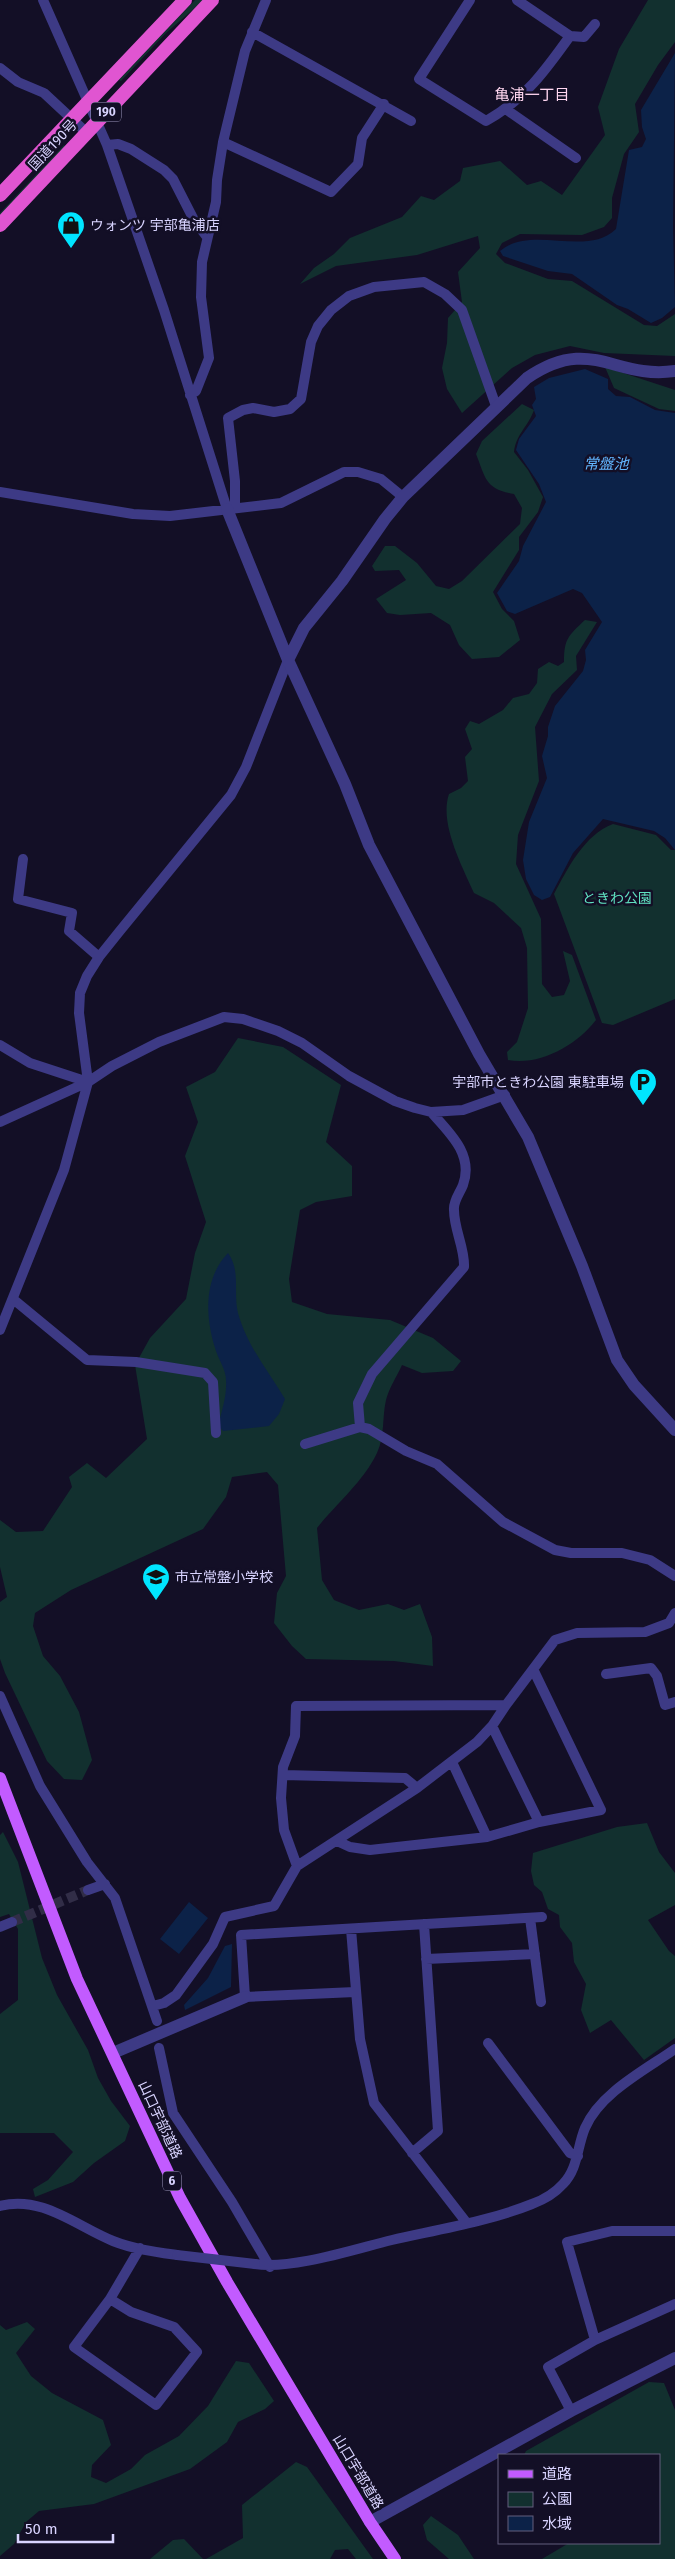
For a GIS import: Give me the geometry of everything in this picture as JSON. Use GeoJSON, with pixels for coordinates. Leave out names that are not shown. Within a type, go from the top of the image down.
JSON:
{"type":"FeatureCollection","features":[{"type":"Feature","properties":{"kind":"highway","name":"国道190号"},"geometry":{"type":"LineString","coordinates":[[0,195],[185,0]]}},
{"type":"Feature","properties":{"kind":"highway","name":"国道190号"},"geometry":{"type":"LineString","coordinates":[[0,225],[212,0]]}},
{"type":"Feature","properties":{"kind":"main road","name":"山口宇部道路"},"geometry":{"type":"LineString","coordinates":[[0,1778],[54,1924],[77,1979],[180,2198],[227,2282],[370,2522],[395,2559]]}},
{"type":"Feature","properties":{"kind":"street"},"geometry":{"type":"LineString","coordinates":[[43,0],[108,145],[164,310],[190,395],[288,660],[345,784],[369,845],[478,1054],[505,1096],[532,1146],[582,1266],[617,1360],[634,1385],[675,1430]]}},
{"type":"Feature","properties":{"kind":"street"},"geometry":{"type":"LineString","coordinates":[[190,395],[196,391],[209,358],[201,297],[202,262],[216,202],[217,180],[223,142],[252,32],[266,0]]}},
{"type":"Feature","properties":{"kind":"street"},"geometry":{"type":"LineString","coordinates":[[470,0],[419,79],[486,121],[507,110],[536,83],[570,36]]}},
{"type":"Feature","properties":{"kind":"street"},"geometry":{"type":"LineString","coordinates":[[517,0],[570,36],[584,38],[595,24]]}},
{"type":"Feature","properties":{"kind":"street"},"geometry":{"type":"LineString","coordinates":[[252,32],[411,120]]}},
{"type":"Feature","properties":{"kind":"street"},"geometry":{"type":"LineString","coordinates":[[0,68],[18,82],[44,93],[87,133]]}},
{"type":"Feature","properties":{"kind":"street"},"geometry":{"type":"LineString","coordinates":[[223,142],[331,192],[358,164],[362,138],[384,104]]}},
{"type":"Feature","properties":{"kind":"street"},"geometry":{"type":"LineString","coordinates":[[507,110],[576,158]]}},
{"type":"Feature","properties":{"kind":"street"},"geometry":{"type":"LineString","coordinates":[[108,145],[118,144],[131,149],[164,170],[173,179],[194,220],[207,237]]}},
{"type":"Feature","properties":{"kind":"street"},"geometry":{"type":"LineString","coordinates":[[231,508],[235,481],[228,418],[242,410],[253,408],[274,412],[290,409],[301,399],[311,342],[318,326],[331,310],[349,296],[374,286],[424,282],[446,294],[462,310],[496,406]]}},
{"type":"Feature","properties":{"kind":"street"},"geometry":{"type":"LineString","coordinates":[[0,1330],[64,1170],[88,1082],[79,1013],[80,993],[99,957],[231,795],[246,767],[288,660],[304,628],[342,581],[384,519],[403,497],[496,406],[538,370],[564,360],[591,358],[648,372],[675,371]]}},
{"type":"Feature","properties":{"kind":"street"},"geometry":{"type":"LineString","coordinates":[[0,492],[133,514],[170,516],[281,503],[344,472],[358,472],[381,479],[403,497]]}},
{"type":"Feature","properties":{"kind":"street"},"geometry":{"type":"LineString","coordinates":[[23,859],[18,899],[72,913],[69,931],[99,957]]}},
{"type":"Feature","properties":{"kind":"street"},"geometry":{"type":"LineString","coordinates":[[0,1122],[88,1082],[112,1066],[159,1042],[224,1017],[243,1019],[278,1031],[302,1043],[349,1076],[395,1102],[432,1112],[463,1110],[505,1096]]}},
{"type":"Feature","properties":{"kind":"street"},"geometry":{"type":"LineString","coordinates":[[0,1045],[30,1063],[88,1082]]}},
{"type":"Feature","properties":{"kind":"street"},"geometry":{"type":"LineString","coordinates":[[360,1426],[358,1403],[372,1374],[464,1267],[464,1258],[454,1224],[454,1206],[464,1184],[467,1168],[463,1153],[452,1135],[432,1112]]}},
{"type":"Feature","properties":{"kind":"street"},"geometry":{"type":"LineString","coordinates":[[13,1300],[87,1360],[136,1362],[205,1374],[213,1382],[216,1433]]}},
{"type":"Feature","properties":{"kind":"street"},"geometry":{"type":"LineString","coordinates":[[305,1444],[360,1426],[370,1429],[406,1451],[437,1464],[503,1522],[555,1550],[571,1553],[622,1552],[650,1560],[675,1576]]}},
{"type":"Feature","properties":{"kind":"street"},"geometry":{"type":"LineString","coordinates":[[154,2006],[164,2003],[176,1995],[213,1944],[225,1917],[274,1906],[297,1866],[417,1788],[452,1762],[492,1726],[555,1640],[577,1633],[645,1632],[670,1623],[675,1613]]}},
{"type":"Feature","properties":{"kind":"street"},"geometry":{"type":"LineString","coordinates":[[606,1674],[651,1668],[657,1676],[665,1705],[675,1702]]}},
{"type":"Feature","properties":{"kind":"street"},"geometry":{"type":"LineString","coordinates":[[337,1840],[350,1847],[370,1850],[487,1836],[539,1822],[601,1810],[533,1669]]}},
{"type":"Feature","properties":{"kind":"street"},"geometry":{"type":"LineString","coordinates":[[0,1696],[40,1786],[88,1862],[115,1898],[154,2006],[157,2021]]}},
{"type":"Feature","properties":{"kind":"street"},"geometry":{"type":"LineString","coordinates":[[297,1866],[284,1830],[281,1798],[283,1767],[295,1736],[296,1706],[506,1705]]}},
{"type":"Feature","properties":{"kind":"street"},"geometry":{"type":"LineString","coordinates":[[492,1726],[539,1822]]}},
{"type":"Feature","properties":{"kind":"street"},"geometry":{"type":"LineString","coordinates":[[452,1762],[487,1836]]}},
{"type":"Feature","properties":{"kind":"street"},"geometry":{"type":"LineString","coordinates":[[283,1775],[405,1778],[417,1788]]}},
{"type":"Feature","properties":{"kind":"street"},"geometry":{"type":"LineString","coordinates":[[88,1890],[105,1884]]}},
{"type":"Feature","properties":{"kind":"street"},"geometry":{"type":"LineString","coordinates":[[245,1997],[241,1935],[542,1917]]}},
{"type":"Feature","properties":{"kind":"street"},"geometry":{"type":"LineString","coordinates":[[530,1918],[541,2002]]}},
{"type":"Feature","properties":{"kind":"street"},"geometry":{"type":"LineString","coordinates":[[0,1927],[12,1922]]}},
{"type":"Feature","properties":{"kind":"street"},"geometry":{"type":"LineString","coordinates":[[412,2153],[438,2131],[424,1924]]}},
{"type":"Feature","properties":{"kind":"street"},"geometry":{"type":"LineString","coordinates":[[352,1929],[355,1992],[360,2039],[374,2103],[466,2222]]}},
{"type":"Feature","properties":{"kind":"street"},"geometry":{"type":"LineString","coordinates":[[426,1959],[535,1954]]}},
{"type":"Feature","properties":{"kind":"street"},"geometry":{"type":"LineString","coordinates":[[113,2053],[245,1997],[355,1992]]}},
{"type":"Feature","properties":{"kind":"street"},"geometry":{"type":"LineString","coordinates":[[488,2043],[570,2153],[578,2156]]}},
{"type":"Feature","properties":{"kind":"street"},"geometry":{"type":"LineString","coordinates":[[159,2048],[173,2113],[232,2202],[270,2267]]}},
{"type":"Feature","properties":{"kind":"street"},"geometry":{"type":"LineString","coordinates":[[0,2206],[24,2203],[42,2206],[112,2240],[140,2248],[177,2255],[270,2267],[466,2222],[518,2209],[553,2193],[565,2182],[578,2156],[585,2128],[604,2102],[675,2049]]}},
{"type":"Feature","properties":{"kind":"street"},"geometry":{"type":"LineString","coordinates":[[595,2340],[567,2242],[612,2231],[675,2230]]}},
{"type":"Feature","properties":{"kind":"street"},"geometry":{"type":"LineString","coordinates":[[110,2300],[131,2312],[174,2327],[197,2352],[156,2405],[74,2347],[110,2300],[140,2248]]}},
{"type":"Feature","properties":{"kind":"street"},"geometry":{"type":"LineString","coordinates":[[571,2411],[548,2367],[595,2340],[675,2304]]}},
{"type":"Feature","properties":{"kind":"street"},"geometry":{"type":"LineString","coordinates":[[370,2522],[571,2411],[675,2358]]}},
{"type":"Feature","properties":{"kind":"green space"},"geometry":{"type":"Polygon","coordinates":[[[195,0],[204,0],[166,33],[121,81],[119,80],[195,0]]]}},
{"type":"Feature","properties":{"kind":"green space"},"geometry":{"type":"Polygon","coordinates":[[[648,0],[675,0],[675,42],[658,65],[635,104],[639,132],[624,154],[612,198],[612,218],[604,227],[582,235],[520,234],[502,243],[496,254],[505,263],[548,279],[572,281],[644,325],[657,326],[675,314],[675,356],[604,353],[570,346],[535,355],[512,368],[462,413],[447,389],[442,368],[447,343],[448,318],[462,302],[458,272],[480,248],[478,236],[417,255],[336,266],[300,284],[314,268],[334,254],[350,238],[402,217],[421,196],[434,200],[460,181],[463,168],[500,161],[527,185],[541,181],[562,195],[605,135],[598,107],[619,49],[648,0]]]}},
{"type":"Feature","properties":{"kind":"green space"},"geometry":{"type":"Polygon","coordinates":[[[64,145],[66,147],[0,216],[0,213],[64,145]]]}},
{"type":"Feature","properties":{"kind":"green space"},"geometry":{"type":"Polygon","coordinates":[[[605,367],[675,390],[675,411],[659,409],[614,388],[605,367]]]}},
{"type":"Feature","properties":{"kind":"green space"},"geometry":{"type":"Polygon","coordinates":[[[522,404],[534,410],[517,440],[514,452],[528,470],[543,497],[538,512],[519,537],[519,550],[493,592],[502,609],[514,621],[520,640],[499,657],[472,659],[459,645],[450,625],[431,613],[400,615],[387,613],[376,599],[406,580],[399,570],[375,571],[372,566],[385,546],[395,546],[417,563],[436,586],[449,589],[462,581],[520,524],[522,508],[514,494],[504,492],[492,486],[485,476],[476,454],[482,441],[522,404]]]}},
{"type":"Feature","properties":{"kind":"green space"},"geometry":{"type":"Polygon","coordinates":[[[585,620],[597,622],[576,656],[577,670],[552,694],[535,727],[539,781],[518,835],[516,864],[541,919],[542,984],[552,997],[564,995],[570,981],[563,951],[572,955],[596,1020],[579,1038],[557,1052],[533,1060],[508,1060],[507,1052],[517,1042],[528,1008],[527,948],[521,928],[494,903],[474,893],[449,831],[447,805],[449,794],[461,788],[468,781],[465,757],[472,749],[465,729],[470,721],[479,724],[503,710],[513,698],[529,694],[537,683],[538,669],[549,662],[558,666],[564,662],[568,638],[585,620]]]}},
{"type":"Feature","properties":{"kind":"green space","name":"ときわ公園"},"geometry":{"type":"Polygon","coordinates":[[[613,824],[656,835],[671,850],[675,850],[675,999],[613,1025],[602,1023],[554,894],[571,863],[585,844],[603,829],[613,824]]]}},
{"type":"Feature","properties":{"kind":"green space"},"geometry":{"type":"Polygon","coordinates":[[[238,1038],[283,1047],[341,1085],[326,1142],[352,1166],[352,1196],[316,1202],[300,1210],[289,1279],[292,1302],[327,1314],[390,1320],[433,1338],[461,1361],[453,1371],[422,1373],[402,1365],[386,1400],[380,1447],[377,1453],[357,1483],[317,1528],[322,1580],[334,1600],[359,1610],[388,1604],[404,1610],[420,1604],[432,1637],[433,1666],[394,1661],[306,1659],[292,1646],[274,1623],[277,1593],[286,1576],[278,1485],[267,1472],[232,1477],[226,1497],[203,1529],[71,1590],[35,1613],[33,1626],[43,1656],[60,1676],[79,1712],[92,1760],[82,1780],[64,1779],[47,1761],[0,1659],[0,1602],[7,1597],[0,1567],[0,1520],[16,1532],[43,1531],[72,1487],[69,1477],[87,1463],[106,1478],[147,1439],[135,1365],[150,1338],[186,1299],[195,1253],[206,1222],[185,1156],[198,1122],[186,1087],[215,1072],[238,1038]]]}},
{"type":"Feature","properties":{"kind":"green space"},"geometry":{"type":"Polygon","coordinates":[[[647,1823],[659,1852],[675,1873],[675,1905],[648,1920],[669,1951],[675,1956],[675,2038],[644,2060],[611,2020],[590,2033],[581,2010],[586,1984],[574,1962],[572,1943],[560,1927],[559,1915],[548,1909],[542,1892],[534,1885],[531,1871],[533,1853],[617,1827],[647,1823]]]}},
{"type":"Feature","properties":{"kind":"green space"},"geometry":{"type":"Polygon","coordinates":[[[3,1832],[18,1862],[42,1958],[57,1995],[88,2050],[98,2078],[111,2101],[130,2126],[125,2141],[94,2163],[73,2182],[35,2197],[33,2189],[48,2180],[73,2152],[54,2133],[0,2133],[0,2014],[18,2000],[18,1929],[9,1914],[0,1917],[0,1835],[3,1832]]]}},
{"type":"Feature","properties":{"kind":"green space"},"geometry":{"type":"Polygon","coordinates":[[[27,2322],[35,2329],[16,2353],[31,2376],[52,2393],[103,2420],[111,2445],[92,2465],[91,2477],[106,2483],[131,2469],[145,2455],[179,2436],[208,2406],[236,2361],[249,2363],[274,2401],[265,2409],[238,2422],[227,2442],[190,2469],[94,2504],[39,2511],[26,2522],[14,2544],[0,2556],[0,2325],[6,2330],[27,2322]]]}},
{"type":"Feature","properties":{"kind":"green space"},"geometry":{"type":"Polygon","coordinates":[[[649,2382],[664,2383],[675,2410],[675,2559],[542,2559],[567,2544],[660,2544],[660,2454],[524,2454],[526,2451],[649,2382]]]}},
{"type":"Feature","properties":{"kind":"green space"},"geometry":{"type":"Polygon","coordinates":[[[296,2462],[307,2467],[373,2559],[356,2559],[348,2549],[335,2550],[330,2559],[206,2559],[243,2538],[242,2505],[296,2462]]]}},
{"type":"Feature","properties":{"kind":"green space"},"geometry":{"type":"Polygon","coordinates":[[[431,2516],[458,2535],[474,2559],[449,2559],[427,2540],[423,2525],[431,2516]]]}},
{"type":"Feature","properties":{"kind":"green space"},"geometry":{"type":"Polygon","coordinates":[[[184,2539],[203,2559],[150,2559],[173,2540],[184,2539]]]}},
{"type":"Feature","properties":{"kind":"water"},"geometry":{"type":"Polygon","coordinates":[[[675,53],[673,227],[675,307],[662,318],[651,323],[628,309],[617,305],[572,274],[548,271],[503,256],[500,251],[513,243],[527,240],[590,241],[604,237],[616,229],[629,150],[642,147],[646,139],[642,127],[641,110],[675,53]]]}},
{"type":"Feature","properties":{"kind":"water","name":"常盤池"},"geometry":{"type":"Polygon","coordinates":[[[585,369],[608,379],[608,389],[616,396],[630,397],[655,410],[675,413],[675,850],[665,838],[654,831],[603,819],[573,853],[550,897],[542,900],[534,895],[526,879],[523,860],[529,822],[547,778],[542,756],[548,736],[548,727],[555,706],[583,671],[586,660],[585,650],[602,622],[582,593],[573,589],[515,614],[507,611],[497,593],[519,561],[523,546],[546,502],[539,484],[516,450],[519,439],[536,416],[532,405],[536,399],[534,387],[549,378],[585,369]]]}},
{"type":"Feature","properties":{"kind":"water"},"geometry":{"type":"Polygon","coordinates":[[[228,1253],[236,1274],[237,1305],[242,1325],[252,1347],[285,1399],[279,1414],[269,1426],[223,1431],[218,1425],[225,1397],[226,1376],[212,1338],[208,1299],[214,1275],[228,1253]]]}},
{"type":"Feature","properties":{"kind":"water"},"geometry":{"type":"Polygon","coordinates":[[[189,1902],[208,1918],[179,1954],[160,1939],[189,1902]]]}},
{"type":"Feature","properties":{"kind":"water"},"geometry":{"type":"Polygon","coordinates":[[[232,1944],[231,1987],[185,2010],[184,2005],[208,1978],[225,1946],[232,1944]]]}},
{"type":"Feature","properties":{"kind":"tunnel"},"geometry":{"type":"LineString","coordinates":[[12,1922],[88,1890]]}},
{"type":"Feature","properties":{"kind":"place","name":"ウォンツ 宇部亀浦店"},"geometry":{"type":"Point","coordinates":[71,249]}},
{"type":"Feature","properties":{"kind":"place","name":"宇部市ときわ公園 東駐車場"},"geometry":{"type":"Point","coordinates":[643,1106]}},
{"type":"Feature","properties":{"kind":"place","name":"市立常盤小学校"},"geometry":{"type":"Point","coordinates":[156,1601]}},
{"type":"Feature","properties":{"kind":"district","name":"亀浦一丁目"},"geometry":{"type":"Point","coordinates":[532,95]}}]}
